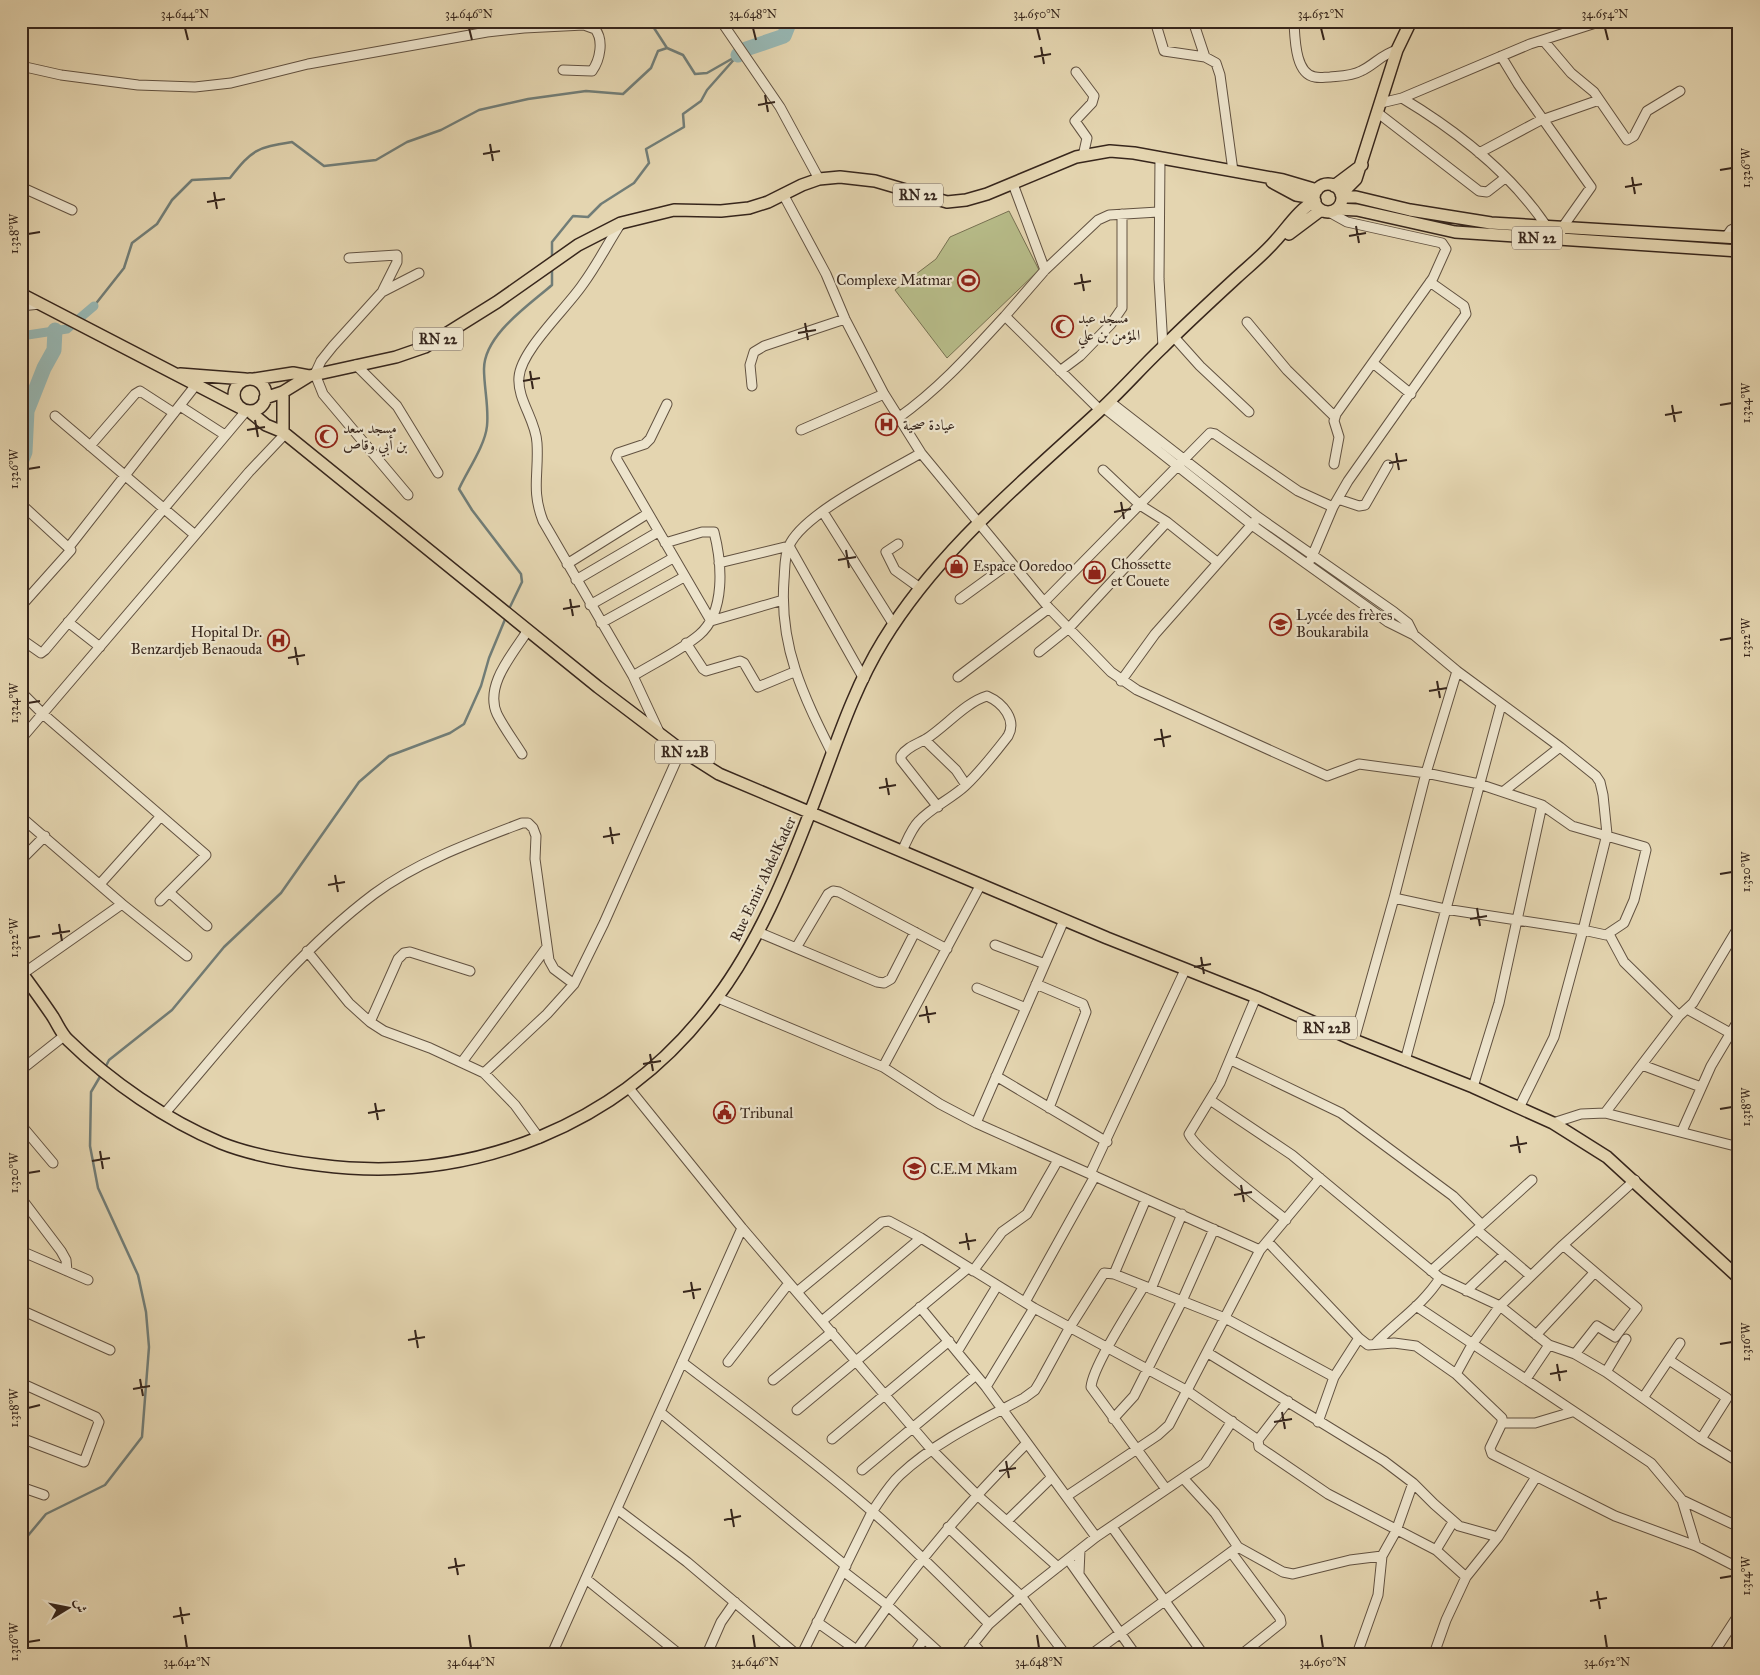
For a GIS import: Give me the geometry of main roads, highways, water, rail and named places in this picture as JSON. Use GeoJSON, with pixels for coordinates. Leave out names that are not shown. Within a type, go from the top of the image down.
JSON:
{"type":"FeatureCollection","features":[{"type":"Feature","properties":{"kind":"main road"},"geometry":{"type":"LineString","coordinates":[[1322,203],[1356,179],[1397,50],[1411,21]]}},
{"type":"Feature","properties":{"kind":"main road","name":"RN 22"},"geometry":{"type":"LineString","coordinates":[[176,374],[250,379],[293,373],[312,375],[396,357],[425,347],[497,302],[578,244],[621,223],[674,210],[749,208],[768,202],[820,179],[840,177],[874,181],[947,202],[987,194],[1083,156],[1110,152],[1134,153],[1233,171],[1261,178],[1296,195],[1322,203],[1456,232],[1561,240],[1673,241],[1726,237],[1739,238]]}},
{"type":"Feature","properties":{"kind":"main road"},"geometry":{"type":"LineString","coordinates":[[1322,203],[1323,185],[1339,192]]}},
{"type":"Feature","properties":{"kind":"main road","name":"RN 22"},"geometry":{"type":"LineString","coordinates":[[1339,192],[1387,204],[1491,223],[1562,228],[1739,251]]}},
{"type":"Feature","properties":{"kind":"main road","name":"Rue Emir AbdelKader"},"geometry":{"type":"LineString","coordinates":[[22,974],[64,1036],[114,1078],[165,1114],[232,1146],[287,1161],[366,1170],[424,1168],[512,1150],[539,1138],[610,1100],[650,1070],[692,1030],[718,998],[758,932],[810,813],[832,753],[864,679],[882,643],[920,588],[961,539],[1032,470],[1104,406],[1274,242],[1306,206],[1322,203]]}},
{"type":"Feature","properties":{"kind":"main road"},"geometry":{"type":"LineString","coordinates":[[1384,216],[1387,204]]}},
{"type":"Feature","properties":{"kind":"main road","name":"RN 22"},"geometry":{"type":"LineString","coordinates":[[21,294],[60,312],[195,386],[245,410]]}},
{"type":"Feature","properties":{"kind":"main road","name":"RN 22"},"geometry":{"type":"LineString","coordinates":[[265,398],[283,392],[312,375]]}},
{"type":"Feature","properties":{"kind":"main road"},"geometry":{"type":"LineString","coordinates":[[250,379],[264,388],[265,398],[259,408],[245,410],[234,399],[234,389],[250,379]]}},
{"type":"Feature","properties":{"kind":"main road"},"geometry":{"type":"LineString","coordinates":[[283,392],[284,433]]}},
{"type":"Feature","properties":{"kind":"main road","name":"RN 22B"},"geometry":{"type":"LineString","coordinates":[[265,398],[279,416],[284,433]]}},
{"type":"Feature","properties":{"kind":"main road","name":"RN 22B"},"geometry":{"type":"LineString","coordinates":[[245,410],[266,425],[284,433],[660,734],[718,774],[1064,920],[1256,997],[1405,1061],[1473,1087],[1553,1123],[1586,1142],[1635,1180],[1739,1278]]}},
{"type":"Feature","properties":{"kind":"waterway"},"geometry":{"type":"LineString","coordinates":[[643,21],[654,28],[667,48],[683,55],[695,74],[707,73],[735,57]]}},
{"type":"Feature","properties":{"kind":"waterway"},"geometry":{"type":"LineString","coordinates":[[738,55],[746,49],[784,36],[790,21]]}},
{"type":"Feature","properties":{"kind":"waterway"},"geometry":{"type":"LineString","coordinates":[[94,306],[124,268],[132,243],[157,224],[172,200],[192,180],[230,178],[244,161],[256,151],[292,142],[324,166],[376,160],[407,142],[441,130],[479,110],[528,99],[586,91],[623,94],[651,68],[658,51],[667,48]]}},
{"type":"Feature","properties":{"kind":"waterway"},"geometry":{"type":"LineString","coordinates":[[552,259],[552,242],[573,216],[588,217],[601,204],[634,183],[649,163],[646,149],[684,127],[683,114],[701,101],[707,90],[738,55]]}},
{"type":"Feature","properties":{"kind":"waterway"},"geometry":{"type":"LineString","coordinates":[[509,609],[522,582],[521,574],[472,510],[459,489],[486,434],[487,412],[484,369],[486,356],[491,344],[520,311],[552,285],[552,267]]}},
{"type":"Feature","properties":{"kind":"waterway"},"geometry":{"type":"LineString","coordinates":[[21,336],[67,329],[94,306]]}},
{"type":"Feature","properties":{"kind":"waterway"},"geometry":{"type":"LineString","coordinates":[[21,462],[25,452],[27,411],[44,368],[54,350],[55,330]]}},
{"type":"Feature","properties":{"kind":"waterway"},"geometry":{"type":"LineString","coordinates":[[105,1068],[109,1060],[172,1010],[224,947],[281,893],[359,782],[389,756],[450,733],[464,724],[481,686],[489,658],[506,617]]}},
{"type":"Feature","properties":{"kind":"waterway"},"geometry":{"type":"LineString","coordinates":[[21,1544],[46,1514],[105,1485],[142,1437],[149,1347],[146,1312],[138,1275],[98,1188],[90,1146],[91,1092],[101,1075]]}},
{"type":"Feature","properties":{"kind":"place","name":"Complexe Matmar"},"geometry":{"type":"Point","coordinates":[968,280]}},
{"type":"Feature","properties":{"kind":"place","name":"مسجد عبد المؤمن بن علي"},"geometry":{"type":"Point","coordinates":[1062,327]}},
{"type":"Feature","properties":{"kind":"place","name":"عيادة صحية"},"geometry":{"type":"Point","coordinates":[887,425]}},
{"type":"Feature","properties":{"kind":"place","name":"مسجد سعد بن أبي وقاص"},"geometry":{"type":"Point","coordinates":[327,437]}},
{"type":"Feature","properties":{"kind":"place","name":"Espace Ooredoo"},"geometry":{"type":"Point","coordinates":[957,566]}},
{"type":"Feature","properties":{"kind":"place","name":"Chossette et Couete"},"geometry":{"type":"Point","coordinates":[1095,573]}},
{"type":"Feature","properties":{"kind":"place","name":"Lycée des frères Boukarabila"},"geometry":{"type":"Point","coordinates":[1280,624]}},
{"type":"Feature","properties":{"kind":"place","name":"Hopital Dr. Benzardjeb Benaouda"},"geometry":{"type":"Point","coordinates":[278,641]}},
{"type":"Feature","properties":{"kind":"place","name":"Tribunal"},"geometry":{"type":"Point","coordinates":[724,1113]}},
{"type":"Feature","properties":{"kind":"place","name":"C.E.M Mkam"},"geometry":{"type":"Point","coordinates":[914,1169]}}]}
